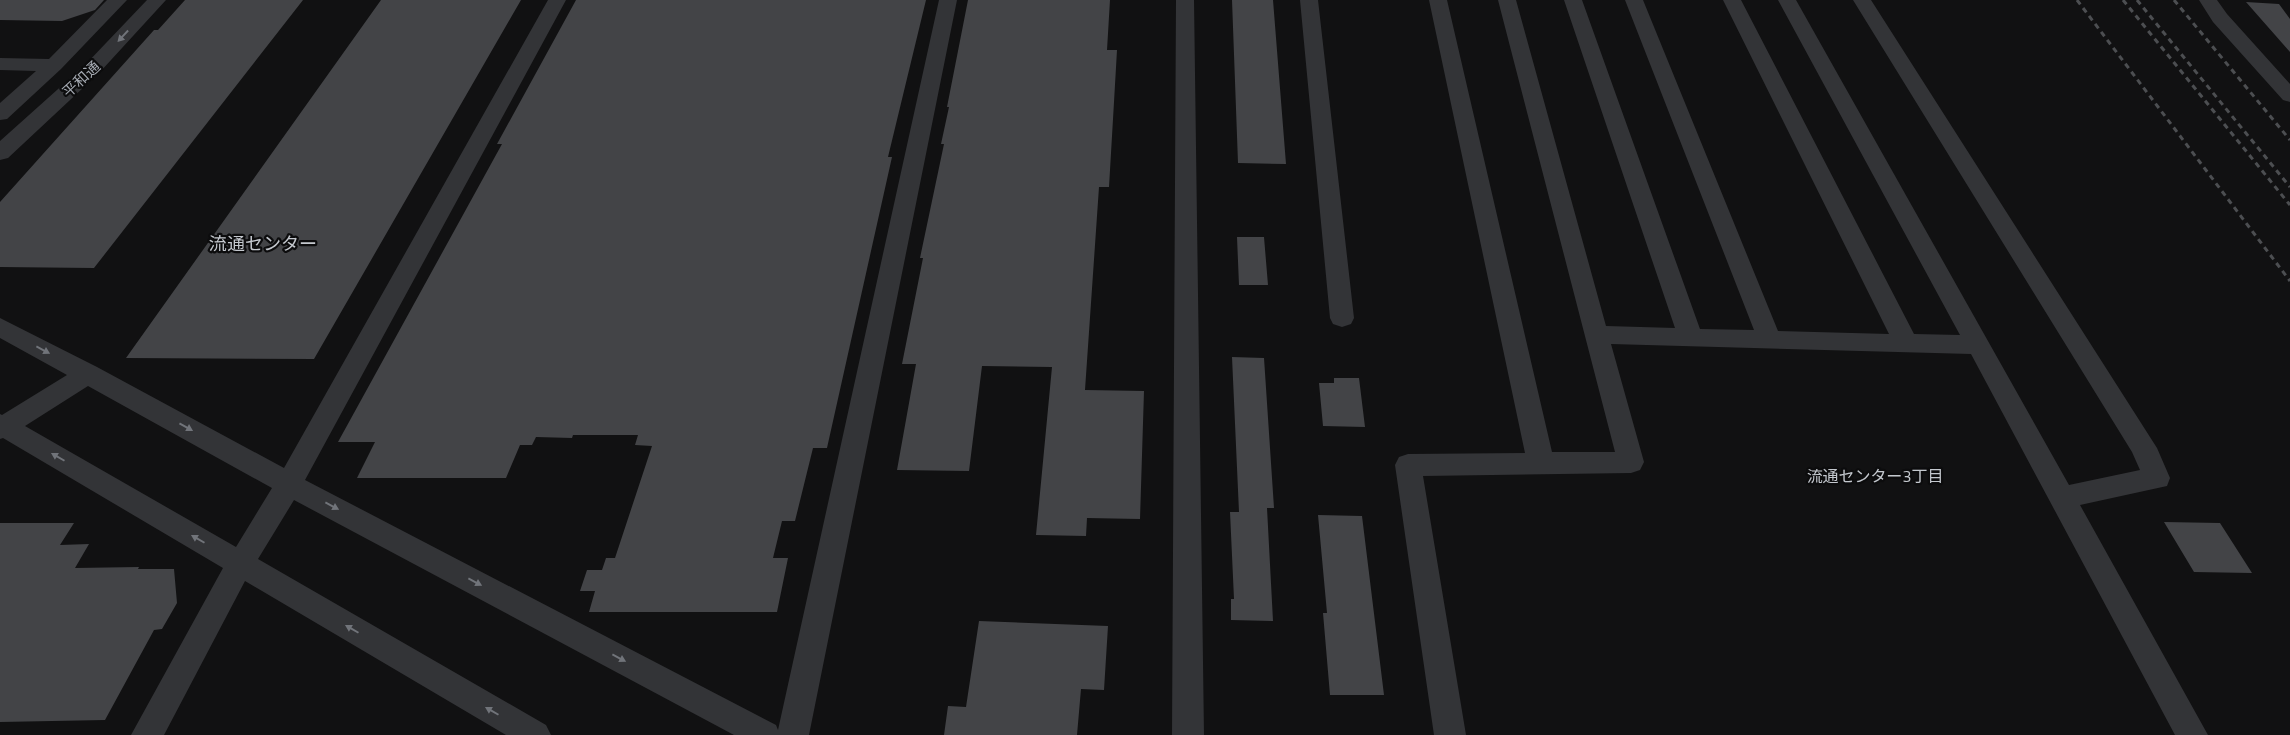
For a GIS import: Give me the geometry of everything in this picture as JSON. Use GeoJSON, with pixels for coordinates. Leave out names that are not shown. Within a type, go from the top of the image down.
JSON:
{"type":"FeatureCollection","features":[{"type":"Feature","properties":{"kind":"street","name":"平和通"},"geometry":{"type":"LineString","coordinates":[[0,114],[54,65],[118,0]]}},
{"type":"Feature","properties":{"kind":"street","name":"平和通"},"geometry":{"type":"LineString","coordinates":[[0,152],[93,68],[157,0]]}},
{"type":"Feature","properties":{"kind":"street"},"geometry":{"type":"LineString","coordinates":[[147,735],[240,564],[289,484],[557,0]]}},
{"type":"Feature","properties":{"kind":"street"},"geometry":{"type":"LineString","coordinates":[[793,735],[948,0]]}},
{"type":"Feature","properties":{"kind":"street"},"geometry":{"type":"LineString","coordinates":[[1185,0],[1188,735]]}},
{"type":"Feature","properties":{"kind":"street"},"geometry":{"type":"LineString","coordinates":[[1309,0],[1342,318]]}},
{"type":"Feature","properties":{"kind":"street"},"geometry":{"type":"LineString","coordinates":[[1438,0],[1541,463]]}},
{"type":"Feature","properties":{"kind":"street"},"geometry":{"type":"LineString","coordinates":[[1450,735],[1408,465],[1631,462],[1508,0]]}},
{"type":"Feature","properties":{"kind":"street"},"geometry":{"type":"LineString","coordinates":[[1573,0],[1691,338]]}},
{"type":"Feature","properties":{"kind":"street"},"geometry":{"type":"LineString","coordinates":[[1634,0],[1770,340]]}},
{"type":"Feature","properties":{"kind":"street"},"geometry":{"type":"LineString","coordinates":[[1732,0],[1906,343]]}},
{"type":"Feature","properties":{"kind":"street"},"geometry":{"type":"LineString","coordinates":[[1788,0],[2192,735]]}},
{"type":"Feature","properties":{"kind":"street"},"geometry":{"type":"LineString","coordinates":[[1862,0],[2144,448],[2157,478],[2062,497]]}},
{"type":"Feature","properties":{"kind":"street"},"geometry":{"type":"LineString","coordinates":[[2208,0],[2220,18],[2290,96]]}},
{"type":"Feature","properties":{"kind":"street"},"geometry":{"type":"LineString","coordinates":[[0,64],[54,65]]}},
{"type":"Feature","properties":{"kind":"street"},"geometry":{"type":"LineString","coordinates":[[0,327],[289,484],[766,735]]}},
{"type":"Feature","properties":{"kind":"street"},"geometry":{"type":"LineString","coordinates":[[1596,335],[1978,345]]}},
{"type":"Feature","properties":{"kind":"street"},"geometry":{"type":"LineString","coordinates":[[88,374],[1,426],[535,735]]}},
{"type":"Feature","properties":{"kind":"building"},"geometry":{"type":"Polygon","coordinates":[[[0,0],[104,0],[95,10],[62,21],[0,20],[0,0]]]}},
{"type":"Feature","properties":{"kind":"building"},"geometry":{"type":"Polygon","coordinates":[[[185,0],[303,0],[94,268],[0,267],[0,202],[154,30],[158,30],[185,0]]]}},
{"type":"Feature","properties":{"kind":"building"},"geometry":{"type":"Polygon","coordinates":[[[381,0],[521,0],[314,359],[126,358],[381,0]]]}},
{"type":"Feature","properties":{"kind":"building"},"geometry":{"type":"Polygon","coordinates":[[[576,0],[926,0],[888,157],[892,157],[827,448],[813,448],[795,521],[782,521],[773,558],[788,558],[777,612],[589,612],[595,591],[580,591],[587,570],[602,570],[606,558],[615,558],[652,446],[635,445],[638,435],[573,435],[572,438],[536,437],[532,445],[520,445],[506,478],[357,478],[375,442],[338,442],[502,144],[497,144],[576,0]]]}},
{"type":"Feature","properties":{"kind":"building"},"geometry":{"type":"Polygon","coordinates":[[[968,0],[1110,0],[1107,50],[1117,50],[1109,187],[1099,187],[1085,390],[1144,391],[1140,519],[1087,518],[1086,536],[1036,535],[1052,367],[982,366],[969,471],[897,470],[916,364],[902,364],[923,258],[920,258],[944,144],[941,144],[949,107],[947,107],[968,0]]]}},
{"type":"Feature","properties":{"kind":"building"},"geometry":{"type":"Polygon","coordinates":[[[1232,0],[1273,0],[1286,164],[1238,163],[1232,0]]]}},
{"type":"Feature","properties":{"kind":"building"},"geometry":{"type":"Polygon","coordinates":[[[2246,2],[2279,4],[2290,19],[2290,52],[2246,2]]]}},
{"type":"Feature","properties":{"kind":"building"},"geometry":{"type":"Polygon","coordinates":[[[1237,237],[1264,237],[1268,285],[1239,285],[1237,237]]]}},
{"type":"Feature","properties":{"kind":"building"},"geometry":{"type":"Polygon","coordinates":[[[1232,357],[1264,358],[1274,508],[1267,508],[1273,621],[1231,620],[1231,599],[1234,599],[1230,512],[1239,512],[1232,357]]]}},
{"type":"Feature","properties":{"kind":"building"},"geometry":{"type":"Polygon","coordinates":[[[1334,378],[1359,378],[1365,427],[1323,426],[1319,383],[1334,383],[1334,378]]]}},
{"type":"Feature","properties":{"kind":"building"},"geometry":{"type":"Polygon","coordinates":[[[1318,515],[1362,516],[1384,695],[1330,695],[1323,613],[1327,613],[1318,515]]]}},
{"type":"Feature","properties":{"kind":"building"},"geometry":{"type":"Polygon","coordinates":[[[2164,522],[2220,523],[2252,573],[2194,572],[2164,522]]]}},
{"type":"Feature","properties":{"kind":"building"},"geometry":{"type":"Polygon","coordinates":[[[0,523],[74,523],[60,545],[89,544],[75,568],[139,567],[138,569],[174,569],[177,603],[162,629],[154,630],[105,720],[0,722],[0,523]]]}},
{"type":"Feature","properties":{"kind":"building"},"geometry":{"type":"Polygon","coordinates":[[[979,621],[1108,626],[1104,690],[1081,689],[1077,735],[944,735],[948,706],[966,707],[979,621]]]}},
{"type":"Feature","properties":{"kind":"railway"},"geometry":{"type":"LineString","coordinates":[[2077,0],[2290,281]]}},
{"type":"Feature","properties":{"kind":"railway"},"geometry":{"type":"LineString","coordinates":[[2123,0],[2290,205]]}},
{"type":"Feature","properties":{"kind":"railway"},"geometry":{"type":"LineString","coordinates":[[2137,0],[2290,187]]}},
{"type":"Feature","properties":{"kind":"railway"},"geometry":{"type":"LineString","coordinates":[[2174,0],[2290,140]]}},
{"type":"Feature","properties":{"kind":"district","name":"流通センター"},"geometry":{"type":"Point","coordinates":[263,243]}},
{"type":"Feature","properties":{"kind":"district","name":"流通センター3丁目"},"geometry":{"type":"Point","coordinates":[1875,476]}}]}
